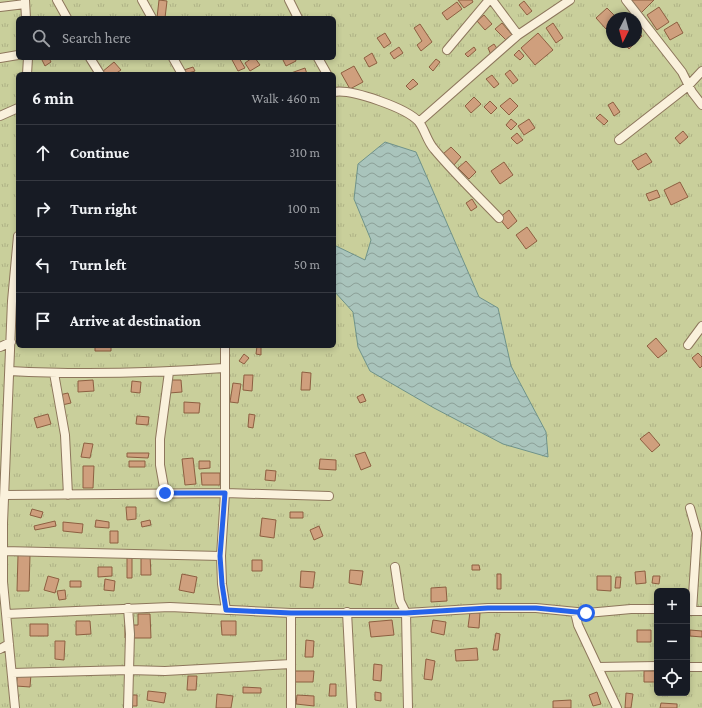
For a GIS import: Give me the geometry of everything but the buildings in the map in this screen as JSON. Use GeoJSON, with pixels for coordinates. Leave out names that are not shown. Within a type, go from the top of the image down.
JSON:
{"type":"FeatureCollection","features":[{"type":"Feature","properties":{"kind":"street"},"geometry":{"type":"LineString","coordinates":[[57,0],[66,16]]}},
{"type":"Feature","properties":{"kind":"street"},"geometry":{"type":"LineString","coordinates":[[142,0],[151,16]]}},
{"type":"Feature","properties":{"kind":"street"},"geometry":{"type":"LineString","coordinates":[[290,0],[297,16]]}},
{"type":"Feature","properties":{"kind":"street"},"geometry":{"type":"LineString","coordinates":[[447,50],[491,0],[518,35]]}},
{"type":"Feature","properties":{"kind":"street"},"geometry":{"type":"LineString","coordinates":[[418,122],[518,35],[570,0]]}},
{"type":"Feature","properties":{"kind":"street"},"geometry":{"type":"LineString","coordinates":[[626,0],[682,72],[688,86],[702,105]]}},
{"type":"Feature","properties":{"kind":"street"},"geometry":{"type":"LineString","coordinates":[[0,6],[25,2],[26,16]]}},
{"type":"Feature","properties":{"kind":"street"},"geometry":{"type":"LineString","coordinates":[[0,58],[16,56]]}},
{"type":"Feature","properties":{"kind":"street"},"geometry":{"type":"LineString","coordinates":[[27,72],[28,60]]}},
{"type":"Feature","properties":{"kind":"street"},"geometry":{"type":"LineString","coordinates":[[91,60],[99,72]]}},
{"type":"Feature","properties":{"kind":"street"},"geometry":{"type":"LineString","coordinates":[[174,60],[181,72]]}},
{"type":"Feature","properties":{"kind":"street"},"geometry":{"type":"LineString","coordinates":[[319,60],[326,72]]}},
{"type":"Feature","properties":{"kind":"street"},"geometry":{"type":"LineString","coordinates":[[619,140],[688,86],[702,71]]}},
{"type":"Feature","properties":{"kind":"street"},"geometry":{"type":"LineString","coordinates":[[336,91],[381,101],[400,110],[418,122],[432,148],[499,218]]}},
{"type":"Feature","properties":{"kind":"street"},"geometry":{"type":"LineString","coordinates":[[0,116],[16,109]]}},
{"type":"Feature","properties":{"kind":"street"},"geometry":{"type":"LineString","coordinates":[[15,708],[6,614],[3,551],[11,342],[16,279]]}},
{"type":"Feature","properties":{"kind":"street"},"geometry":{"type":"LineString","coordinates":[[688,345],[702,326]]}},
{"type":"Feature","properties":{"kind":"street"},"geometry":{"type":"LineString","coordinates":[[0,347],[11,342]]}},
{"type":"Feature","properties":{"kind":"street"},"geometry":{"type":"LineString","coordinates":[[225,348],[225,493],[220,556],[226,610]]}},
{"type":"Feature","properties":{"kind":"street"},"geometry":{"type":"LineString","coordinates":[[10,371],[54,373],[169,372],[224,368]]}},
{"type":"Feature","properties":{"kind":"street"},"geometry":{"type":"LineString","coordinates":[[165,493],[160,465],[160,439],[169,372]]}},
{"type":"Feature","properties":{"kind":"street"},"geometry":{"type":"LineString","coordinates":[[54,373],[65,435],[68,495]]}},
{"type":"Feature","properties":{"kind":"street"},"geometry":{"type":"LineString","coordinates":[[5,495],[225,493],[329,496]]}},
{"type":"Feature","properties":{"kind":"street"},"geometry":{"type":"LineString","coordinates":[[690,508],[699,532],[690,603]]}},
{"type":"Feature","properties":{"kind":"street"},"geometry":{"type":"LineString","coordinates":[[3,551],[220,556]]}},
{"type":"Feature","properties":{"kind":"street"},"geometry":{"type":"LineString","coordinates":[[395,567],[400,600],[406,613],[408,708]]}},
{"type":"Feature","properties":{"kind":"street"},"geometry":{"type":"LineString","coordinates":[[6,614],[170,607],[291,613],[406,613],[488,608],[536,608],[575,612],[654,609]]}},
{"type":"Feature","properties":{"kind":"street"},"geometry":{"type":"LineString","coordinates":[[128,608],[130,634],[128,708]]}},
{"type":"Feature","properties":{"kind":"street"},"geometry":{"type":"LineString","coordinates":[[690,611],[702,611]]}},
{"type":"Feature","properties":{"kind":"street"},"geometry":{"type":"LineString","coordinates":[[347,612],[352,708]]}},
{"type":"Feature","properties":{"kind":"street"},"geometry":{"type":"LineString","coordinates":[[575,612],[578,625],[617,708]]}},
{"type":"Feature","properties":{"kind":"street"},"geometry":{"type":"LineString","coordinates":[[291,613],[291,708]]}},
{"type":"Feature","properties":{"kind":"street"},"geometry":{"type":"LineString","coordinates":[[0,649],[9,644]]}},
{"type":"Feature","properties":{"kind":"street"},"geometry":{"type":"LineString","coordinates":[[12,673],[129,670],[165,671],[291,664]]}},
{"type":"Feature","properties":{"kind":"street"},"geometry":{"type":"LineString","coordinates":[[598,667],[654,666]]}},
{"type":"Feature","properties":{"kind":"street"},"geometry":{"type":"LineString","coordinates":[[690,667],[702,667]]}},
{"type":"Feature","properties":{"kind":"green space"},"geometry":{"type":"Polygon","coordinates":[[[0,0],[702,0],[702,708],[0,708],[0,0]]]}},
{"type":"Feature","properties":{"kind":"water"},"geometry":{"type":"Polygon","coordinates":[[[385,142],[416,152],[479,297],[498,308],[511,366],[546,432],[548,457],[503,444],[434,408],[370,371],[358,347],[353,312],[336,293],[336,246],[365,260],[371,240],[354,199],[358,164],[385,142]]]}},
{"type":"Feature","properties":{"kind":"route"},"geometry":{"type":"LineString","coordinates":[[165,493],[225,493],[220,556],[226,610],[273,613],[406,613],[452,612],[488,608],[544,608],[586,613]]}}]}
